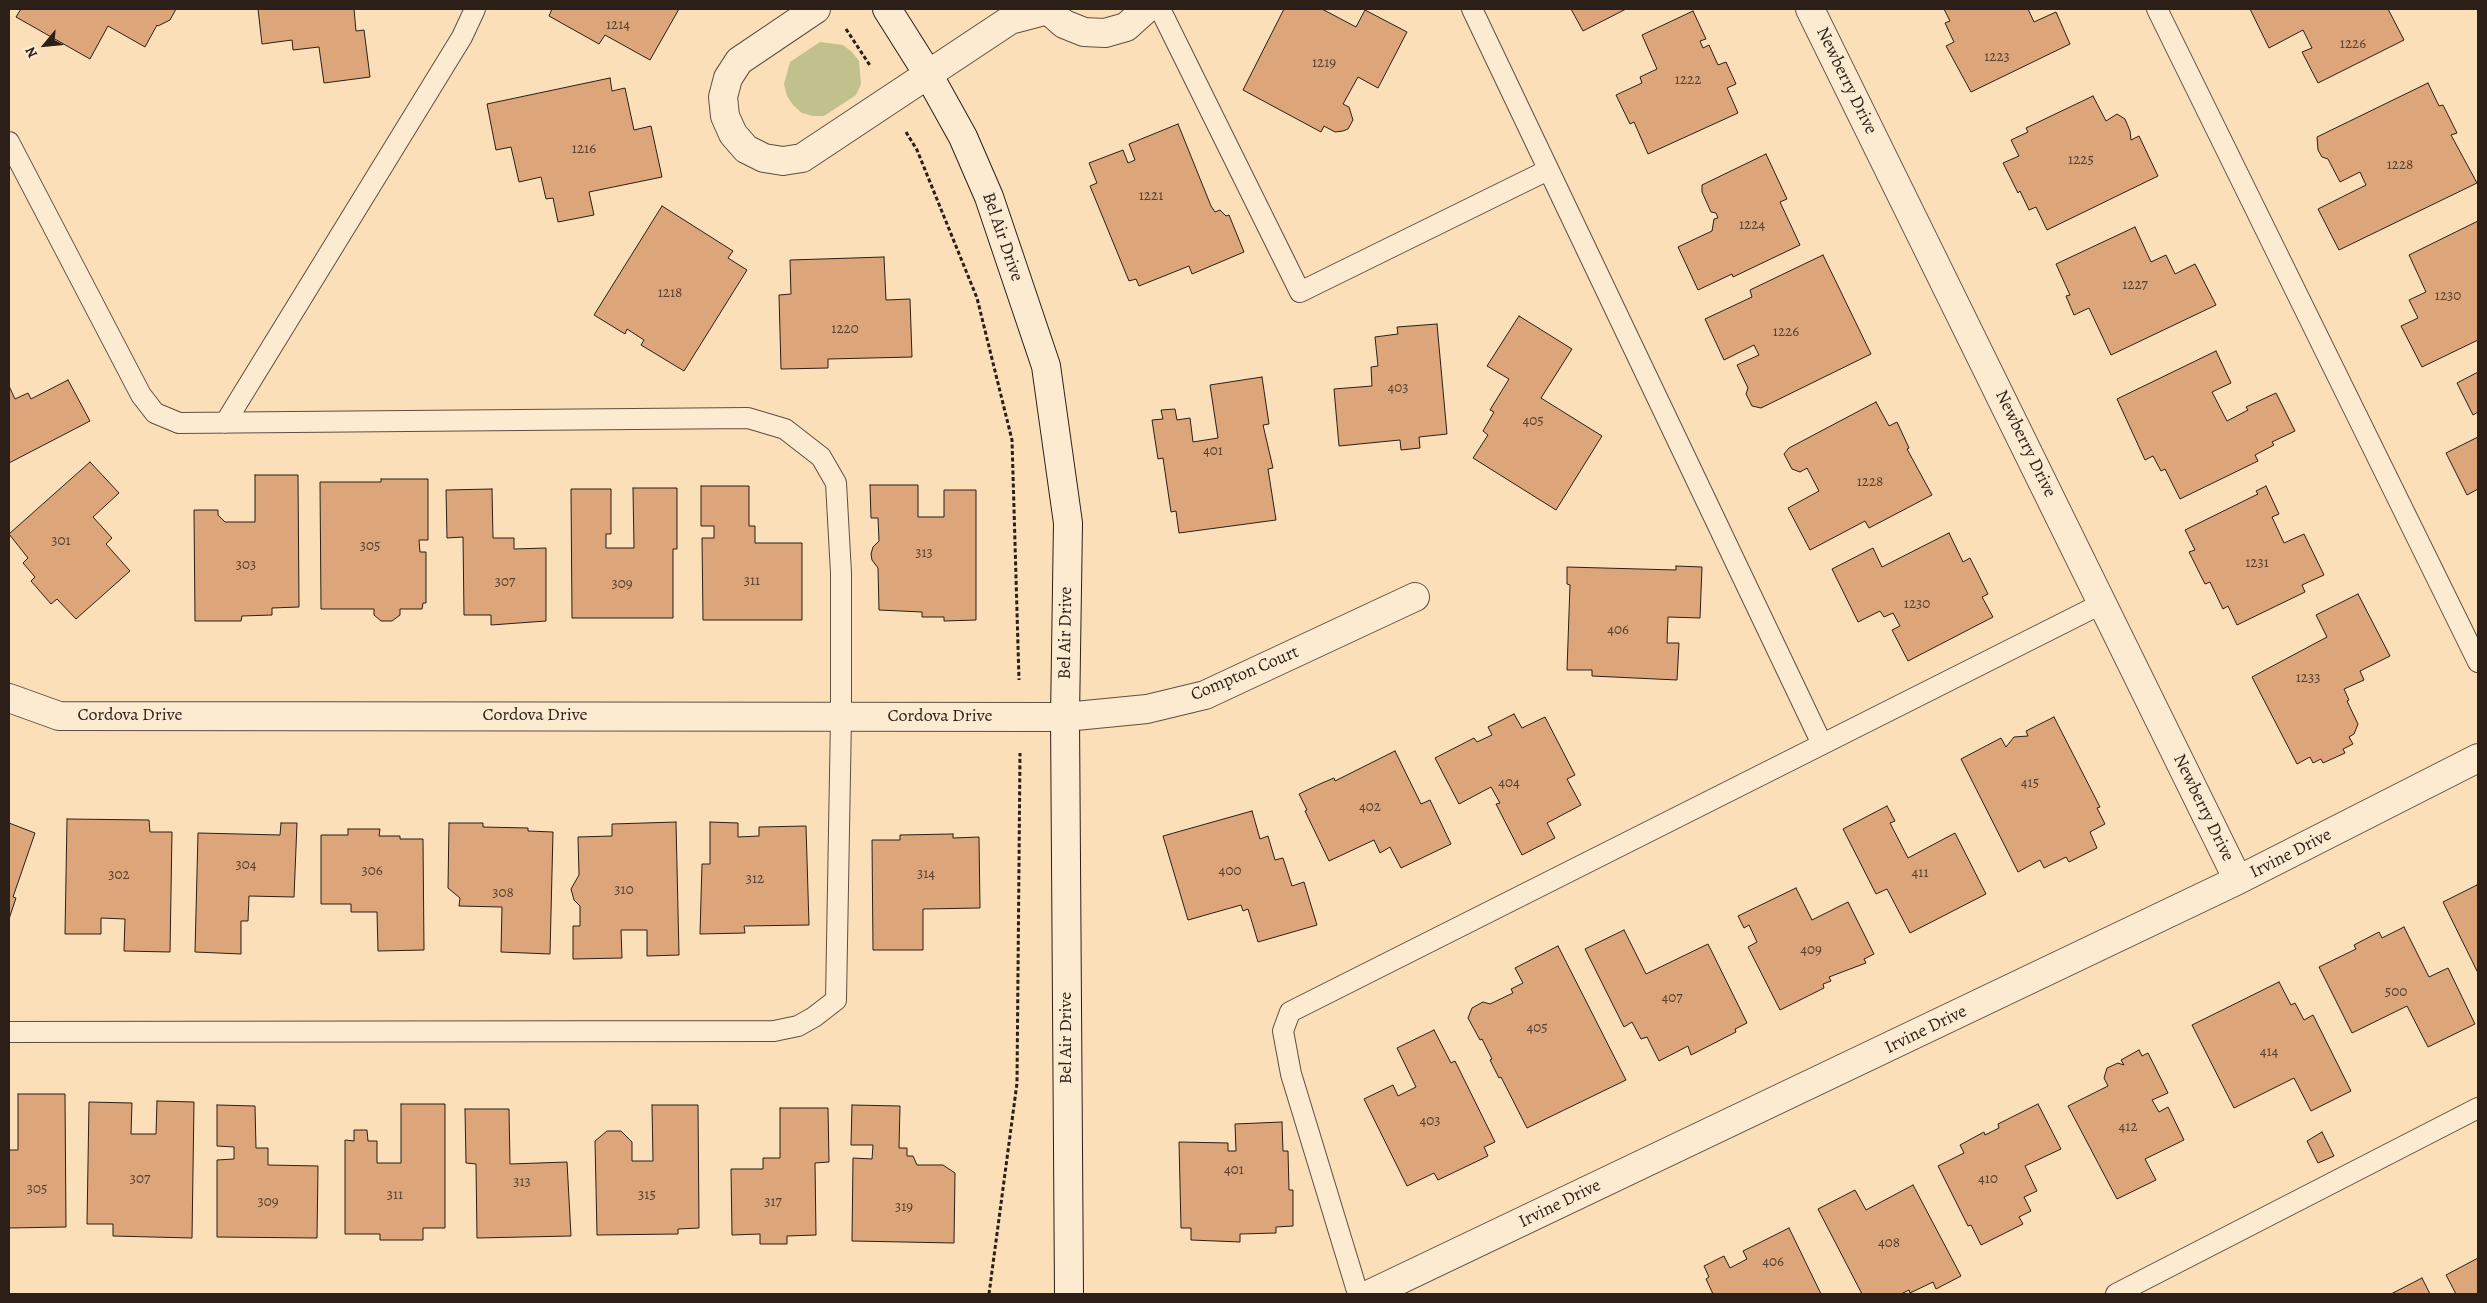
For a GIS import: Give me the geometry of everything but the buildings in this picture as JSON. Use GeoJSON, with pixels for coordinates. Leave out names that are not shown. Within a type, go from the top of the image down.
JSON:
{"type":"FeatureCollection","features":[{"type":"Feature","properties":{"kind":"street"},"geometry":{"type":"LineString","coordinates":[[816,9],[739,61],[728,78],[724,107],[725,116],[733,134],[746,149],[764,158],[783,161],[802,158],[1010,20],[1048,10],[1064,24],[1084,32],[1105,33],[1126,27],[1146,9]]}},
{"type":"Feature","properties":{"kind":"street","name":"Bel Air Drive"},"geometry":{"type":"LineString","coordinates":[[887,9],[928,74],[963,137],[989,197],[1046,366],[1068,522],[1065,717],[1069,1294]]}},
{"type":"Feature","properties":{"kind":"street","name":"Newberry Drive"},"geometry":{"type":"LineString","coordinates":[[1810,9],[2238,880]]}},
{"type":"Feature","properties":{"kind":"street","name":"Compton Court"},"geometry":{"type":"LineString","coordinates":[[1065,717],[1147,709],[1206,695],[1415,597]]}},
{"type":"Feature","properties":{"kind":"street","name":"Cordova Drive"},"geometry":{"type":"LineString","coordinates":[[9,698],[59,716],[1065,717]]}},
{"type":"Feature","properties":{"kind":"street","name":"Irvine Drive"},"geometry":{"type":"LineString","coordinates":[[1370,1294],[2238,880],[2478,758]]}},
{"type":"Feature","properties":{"kind":"lane"},"geometry":{"type":"LineString","coordinates":[[226,423],[462,37],[475,9]]}},
{"type":"Feature","properties":{"kind":"lane"},"geometry":{"type":"LineString","coordinates":[[1160,9],[1300,292],[1548,170]]}},
{"type":"Feature","properties":{"kind":"lane"},"geometry":{"type":"LineString","coordinates":[[1472,9],[1822,744]]}},
{"type":"Feature","properties":{"kind":"lane"},"geometry":{"type":"LineString","coordinates":[[2157,9],[2478,662]]}},
{"type":"Feature","properties":{"kind":"lane"},"geometry":{"type":"LineString","coordinates":[[9,142],[121,360],[141,395],[155,413],[179,423],[748,418],[784,430],[821,457],[836,483],[841,573],[841,717],[836,1000],[814,1017],[798,1026],[774,1031],[9,1032]]}},
{"type":"Feature","properties":{"kind":"lane"},"geometry":{"type":"LineString","coordinates":[[1358,1294],[1291,1074],[1284,1031],[1290,1012],[2103,603]]}},
{"type":"Feature","properties":{"kind":"lane"},"geometry":{"type":"LineString","coordinates":[[2116,1294],[2478,1108]]}},
{"type":"Feature","properties":{"kind":"path"},"geometry":{"type":"LineString","coordinates":[[840,22],[866,57],[917,150],[977,298],[1012,440],[1020,717],[1017,1083],[989,1294]]}},
{"type":"Feature","properties":{"kind":"green space"},"geometry":{"type":"Polygon","coordinates":[[[820,42],[843,45],[852,52],[859,61],[861,84],[856,95],[824,116],[813,116],[802,113],[793,105],[787,96],[784,84],[790,62],[820,42]]]}}]}
